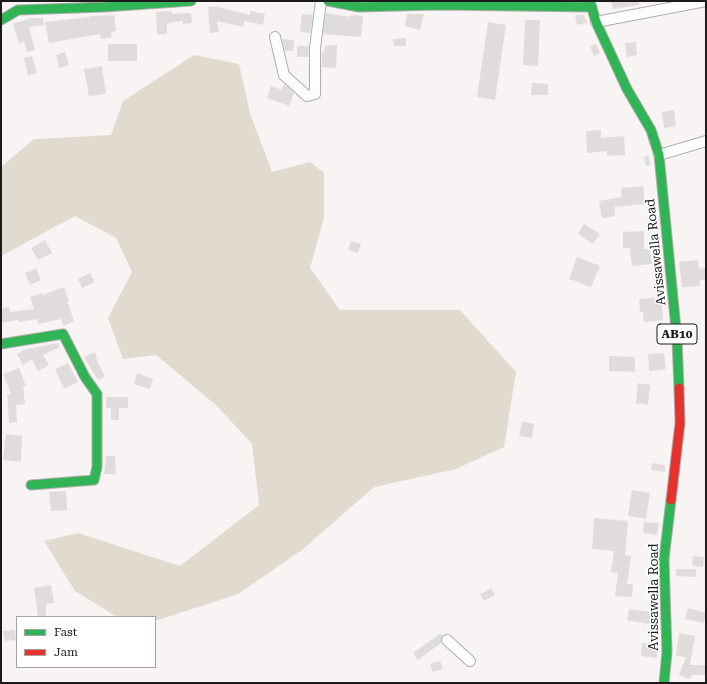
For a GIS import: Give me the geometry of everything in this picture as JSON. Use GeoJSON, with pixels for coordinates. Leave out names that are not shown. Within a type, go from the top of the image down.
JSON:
{"type":"FeatureCollection","features":[{"type":"Feature","properties":{"kind":"street"},"geometry":{"type":"LineString","coordinates":[[1,20],[18,10],[49,5],[191,1]]}},
{"type":"Feature","properties":{"kind":"street"},"geometry":{"type":"LineString","coordinates":[[274,37],[284,75],[307,96],[315,94],[314,48],[321,1]]}},
{"type":"Feature","properties":{"kind":"street"},"geometry":{"type":"LineString","coordinates":[[328,1],[359,7],[591,4]]}},
{"type":"Feature","properties":{"kind":"street"},"geometry":{"type":"LineString","coordinates":[[596,22],[706,2]]}},
{"type":"Feature","properties":{"kind":"street","name":"Avissawella Road"},"geometry":{"type":"LineString","coordinates":[[591,4],[596,22],[627,89],[651,130],[660,155],[677,339],[680,423],[664,559],[667,652],[664,683]]}},
{"type":"Feature","properties":{"kind":"street"},"geometry":{"type":"LineString","coordinates":[[660,155],[706,141]]}},
{"type":"Feature","properties":{"kind":"street"},"geometry":{"type":"LineString","coordinates":[[1,344],[63,334],[85,377],[97,394],[97,467],[94,480],[31,485]]}},
{"type":"Feature","properties":{"kind":"street"},"geometry":{"type":"LineString","coordinates":[[447,640],[470,661]]}},
{"type":"Feature","properties":{"kind":"shaded area"},"geometry":{"type":"Polygon","coordinates":[[[194,55],[239,64],[250,113],[272,172],[310,162],[324,173],[324,218],[310,268],[340,310],[460,310],[516,372],[504,447],[456,469],[374,487],[302,550],[238,594],[156,621],[156,616],[115,616],[75,591],[44,541],[78,533],[180,566],[259,505],[252,444],[217,406],[156,355],[123,359],[108,318],[132,272],[116,238],[75,216],[1,256],[1,167],[34,139],[111,135],[123,101],[194,55]]]}},
{"type":"Feature","properties":{"kind":"building"},"geometry":{"type":"Polygon","coordinates":[[[611,1],[639,1],[639,5],[613,9],[611,1]]]}},
{"type":"Feature","properties":{"kind":"building"},"geometry":{"type":"Polygon","coordinates":[[[218,6],[250,15],[250,11],[265,14],[263,25],[244,21],[243,27],[217,21],[219,32],[210,33],[208,7],[218,6]]]}},
{"type":"Feature","properties":{"kind":"building"},"geometry":{"type":"Polygon","coordinates":[[[172,11],[172,14],[191,13],[192,23],[183,24],[183,21],[167,23],[167,34],[157,34],[156,12],[172,11]]]}},
{"type":"Feature","properties":{"kind":"building"},"geometry":{"type":"Polygon","coordinates":[[[326,13],[350,17],[351,15],[363,16],[361,37],[323,34],[326,13]]]}},
{"type":"Feature","properties":{"kind":"building"},"geometry":{"type":"Polygon","coordinates":[[[302,14],[313,15],[310,33],[300,32],[302,14]]]}},
{"type":"Feature","properties":{"kind":"building"},"geometry":{"type":"Polygon","coordinates":[[[407,14],[424,14],[420,30],[405,26],[407,14]]]}},
{"type":"Feature","properties":{"kind":"building"},"geometry":{"type":"Polygon","coordinates":[[[114,15],[116,31],[111,32],[112,37],[101,39],[100,34],[49,43],[45,22],[90,16],[114,15]]]}},
{"type":"Feature","properties":{"kind":"building"},"geometry":{"type":"Polygon","coordinates":[[[575,15],[584,15],[587,23],[577,25],[575,15]]]}},
{"type":"Feature","properties":{"kind":"building"},"geometry":{"type":"Polygon","coordinates":[[[31,18],[43,18],[44,25],[29,27],[35,50],[27,52],[24,41],[19,43],[13,24],[31,18]]]}},
{"type":"Feature","properties":{"kind":"building"},"geometry":{"type":"Polygon","coordinates":[[[525,20],[540,20],[538,66],[523,65],[525,20]]]}},
{"type":"Feature","properties":{"kind":"building"},"geometry":{"type":"Polygon","coordinates":[[[488,22],[506,25],[495,100],[477,97],[488,22]]]}},
{"type":"Feature","properties":{"kind":"building"},"geometry":{"type":"Polygon","coordinates":[[[406,38],[406,46],[394,46],[393,39],[406,38]]]}},
{"type":"Feature","properties":{"kind":"building"},"geometry":{"type":"Polygon","coordinates":[[[282,39],[294,40],[293,51],[285,51],[282,39]]]}},
{"type":"Feature","properties":{"kind":"building"},"geometry":{"type":"Polygon","coordinates":[[[636,42],[637,55],[627,57],[625,43],[636,42]]]}},
{"type":"Feature","properties":{"kind":"building"},"geometry":{"type":"Polygon","coordinates":[[[108,44],[137,44],[137,61],[108,61],[108,44]]]}},
{"type":"Feature","properties":{"kind":"building"},"geometry":{"type":"Polygon","coordinates":[[[596,44],[600,53],[594,56],[590,46],[596,44]]]}},
{"type":"Feature","properties":{"kind":"building"},"geometry":{"type":"Polygon","coordinates":[[[337,45],[336,68],[322,67],[322,52],[324,52],[325,46],[337,45]]]}},
{"type":"Feature","properties":{"kind":"building"},"geometry":{"type":"Polygon","coordinates":[[[297,46],[309,46],[308,57],[297,57],[297,46]]]}},
{"type":"Feature","properties":{"kind":"building"},"geometry":{"type":"Polygon","coordinates":[[[65,52],[69,65],[59,68],[56,55],[65,52]]]}},
{"type":"Feature","properties":{"kind":"building"},"geometry":{"type":"Polygon","coordinates":[[[32,56],[37,73],[28,75],[24,58],[32,56]]]}},
{"type":"Feature","properties":{"kind":"building"},"geometry":{"type":"Polygon","coordinates":[[[102,66],[106,94],[89,96],[84,69],[102,66]]]}},
{"type":"Feature","properties":{"kind":"building"},"geometry":{"type":"Polygon","coordinates":[[[532,83],[548,84],[548,95],[531,95],[532,83]]]}},
{"type":"Feature","properties":{"kind":"building"},"geometry":{"type":"Polygon","coordinates":[[[284,84],[294,93],[289,106],[267,98],[271,86],[281,90],[284,84]]]}},
{"type":"Feature","properties":{"kind":"building"},"geometry":{"type":"Polygon","coordinates":[[[674,110],[676,126],[664,128],[662,112],[674,110]]]}},
{"type":"Feature","properties":{"kind":"building"},"geometry":{"type":"Polygon","coordinates":[[[601,130],[601,138],[624,136],[625,155],[607,156],[607,151],[587,153],[586,131],[601,130]]]}},
{"type":"Feature","properties":{"kind":"building"},"geometry":{"type":"Polygon","coordinates":[[[649,156],[650,165],[646,166],[644,157],[649,156]]]}},
{"type":"Feature","properties":{"kind":"building"},"geometry":{"type":"Polygon","coordinates":[[[643,186],[645,204],[614,207],[615,216],[602,218],[599,201],[622,197],[621,188],[643,186]]]}},
{"type":"Feature","properties":{"kind":"building"},"geometry":{"type":"Polygon","coordinates":[[[584,224],[600,234],[593,244],[578,234],[584,224]]]}},
{"type":"Feature","properties":{"kind":"building"},"geometry":{"type":"Polygon","coordinates":[[[644,231],[644,249],[650,249],[652,264],[632,266],[630,248],[623,248],[623,232],[644,231]]]}},
{"type":"Feature","properties":{"kind":"building"},"geometry":{"type":"Polygon","coordinates":[[[45,240],[52,253],[38,260],[31,248],[45,240]]]}},
{"type":"Feature","properties":{"kind":"building"},"geometry":{"type":"Polygon","coordinates":[[[351,241],[361,244],[358,253],[348,250],[351,241]]]}},
{"type":"Feature","properties":{"kind":"building"},"geometry":{"type":"Polygon","coordinates":[[[577,257],[600,266],[591,287],[569,279],[577,257]]]}},
{"type":"Feature","properties":{"kind":"building"},"geometry":{"type":"Polygon","coordinates":[[[698,260],[699,269],[706,268],[706,280],[700,280],[700,286],[682,287],[679,262],[698,260]]]}},
{"type":"Feature","properties":{"kind":"building"},"geometry":{"type":"Polygon","coordinates":[[[36,268],[41,280],[30,285],[25,273],[36,268]]]}},
{"type":"Feature","properties":{"kind":"building"},"geometry":{"type":"Polygon","coordinates":[[[90,273],[95,282],[82,288],[78,279],[90,273]]]}},
{"type":"Feature","properties":{"kind":"building"},"geometry":{"type":"Polygon","coordinates":[[[64,287],[74,321],[63,326],[61,319],[38,324],[37,319],[1,323],[1,309],[9,307],[10,312],[34,309],[30,297],[42,293],[43,295],[64,287]]]}},
{"type":"Feature","properties":{"kind":"building"},"geometry":{"type":"Polygon","coordinates":[[[661,297],[663,320],[644,322],[643,312],[640,312],[639,299],[661,297]]]}},
{"type":"Feature","properties":{"kind":"building"},"geometry":{"type":"Polygon","coordinates":[[[58,343],[60,347],[43,355],[49,365],[38,371],[32,359],[23,365],[17,354],[26,349],[58,343]]]}},
{"type":"Feature","properties":{"kind":"building"},"geometry":{"type":"Polygon","coordinates":[[[95,352],[98,363],[105,377],[98,380],[84,357],[95,352]]]}},
{"type":"Feature","properties":{"kind":"building"},"geometry":{"type":"Polygon","coordinates":[[[664,353],[666,369],[649,371],[648,354],[664,353]]]}},
{"type":"Feature","properties":{"kind":"building"},"geometry":{"type":"Polygon","coordinates":[[[609,356],[635,357],[635,372],[609,371],[609,356]]]}},
{"type":"Feature","properties":{"kind":"building"},"geometry":{"type":"Polygon","coordinates":[[[68,363],[78,382],[64,389],[55,369],[68,363]]]}},
{"type":"Feature","properties":{"kind":"building"},"geometry":{"type":"Polygon","coordinates":[[[19,368],[26,386],[23,387],[25,404],[16,405],[17,422],[9,423],[7,394],[11,394],[3,374],[19,368]]]}},
{"type":"Feature","properties":{"kind":"building"},"geometry":{"type":"Polygon","coordinates":[[[137,373],[153,379],[150,389],[134,384],[137,373]]]}},
{"type":"Feature","properties":{"kind":"building"},"geometry":{"type":"Polygon","coordinates":[[[638,383],[650,385],[648,405],[636,403],[638,383]]]}},
{"type":"Feature","properties":{"kind":"building"},"geometry":{"type":"Polygon","coordinates":[[[106,397],[128,397],[128,408],[119,408],[119,420],[111,420],[111,408],[106,408],[106,397]]]}},
{"type":"Feature","properties":{"kind":"building"},"geometry":{"type":"Polygon","coordinates":[[[522,421],[534,424],[532,438],[519,436],[522,421]]]}},
{"type":"Feature","properties":{"kind":"building"},"geometry":{"type":"Polygon","coordinates":[[[6,434],[22,436],[21,462],[3,460],[6,434]]]}},
{"type":"Feature","properties":{"kind":"building"},"geometry":{"type":"Polygon","coordinates":[[[106,456],[115,456],[116,474],[104,474],[106,456]]]}},
{"type":"Feature","properties":{"kind":"building"},"geometry":{"type":"Polygon","coordinates":[[[652,463],[665,465],[665,472],[651,470],[652,463]]]}},
{"type":"Feature","properties":{"kind":"building"},"geometry":{"type":"Polygon","coordinates":[[[632,490],[650,493],[646,519],[628,516],[632,490]]]}},
{"type":"Feature","properties":{"kind":"building"},"geometry":{"type":"Polygon","coordinates":[[[66,491],[67,510],[51,511],[49,492],[66,491]]]}},
{"type":"Feature","properties":{"kind":"building"},"geometry":{"type":"Polygon","coordinates":[[[594,518],[628,521],[625,555],[631,556],[627,584],[633,584],[632,597],[615,596],[618,573],[611,572],[614,551],[592,549],[594,518]]]}},
{"type":"Feature","properties":{"kind":"building"},"geometry":{"type":"Polygon","coordinates":[[[644,522],[659,523],[657,535],[643,533],[644,522]]]}},
{"type":"Feature","properties":{"kind":"building"},"geometry":{"type":"Polygon","coordinates":[[[693,556],[704,557],[703,567],[692,566],[693,556]]]}},
{"type":"Feature","properties":{"kind":"building"},"geometry":{"type":"Polygon","coordinates":[[[676,569],[696,569],[696,577],[676,576],[676,569]]]}},
{"type":"Feature","properties":{"kind":"building"},"geometry":{"type":"Polygon","coordinates":[[[51,585],[54,603],[46,604],[46,616],[38,616],[34,588],[51,585]]]}},
{"type":"Feature","properties":{"kind":"building"},"geometry":{"type":"Polygon","coordinates":[[[491,588],[495,595],[484,601],[480,594],[491,588]]]}},
{"type":"Feature","properties":{"kind":"building"},"geometry":{"type":"Polygon","coordinates":[[[688,608],[706,613],[704,623],[685,619],[688,608]]]}},
{"type":"Feature","properties":{"kind":"building"},"geometry":{"type":"Polygon","coordinates":[[[629,609],[651,612],[649,624],[627,620],[629,609]]]}},
{"type":"Feature","properties":{"kind":"building"},"geometry":{"type":"Polygon","coordinates":[[[15,630],[16,640],[5,641],[3,631],[15,630]]]}},
{"type":"Feature","properties":{"kind":"building"},"geometry":{"type":"Polygon","coordinates":[[[679,633],[695,636],[690,665],[706,665],[706,675],[692,675],[690,679],[679,675],[686,657],[676,656],[679,633]]]}},
{"type":"Feature","properties":{"kind":"building"},"geometry":{"type":"Polygon","coordinates":[[[440,634],[442,636],[441,643],[418,660],[413,653],[440,634]]]}},
{"type":"Feature","properties":{"kind":"building"},"geometry":{"type":"Polygon","coordinates":[[[642,643],[657,644],[657,658],[641,656],[642,643]]]}},
{"type":"Feature","properties":{"kind":"building"},"geometry":{"type":"Polygon","coordinates":[[[440,661],[443,669],[433,672],[430,664],[440,661]]]}},
{"type":"Feature","properties":{"kind":"traffic: fast"},"geometry":{"type":"LineString","coordinates":[[1,20],[18,10],[104,7],[191,1]]}},
{"type":"Feature","properties":{"kind":"traffic: fast"},"geometry":{"type":"LineString","coordinates":[[328,1],[359,7],[439,5],[592,7]]}},
{"type":"Feature","properties":{"kind":"traffic: fast"},"geometry":{"type":"LineString","coordinates":[[590,1],[596,22],[627,89],[651,130],[659,155],[677,339],[679,388]]}},
{"type":"Feature","properties":{"kind":"traffic: fast"},"geometry":{"type":"LineString","coordinates":[[1,344],[63,334],[85,377],[97,394],[97,467],[94,480],[31,485]]}},
{"type":"Feature","properties":{"kind":"traffic: fast"},"geometry":{"type":"LineString","coordinates":[[664,683],[667,652],[664,559],[671,500]]}},
{"type":"Feature","properties":{"kind":"traffic: jam"},"geometry":{"type":"LineString","coordinates":[[671,500],[680,423],[679,388]]}}]}
